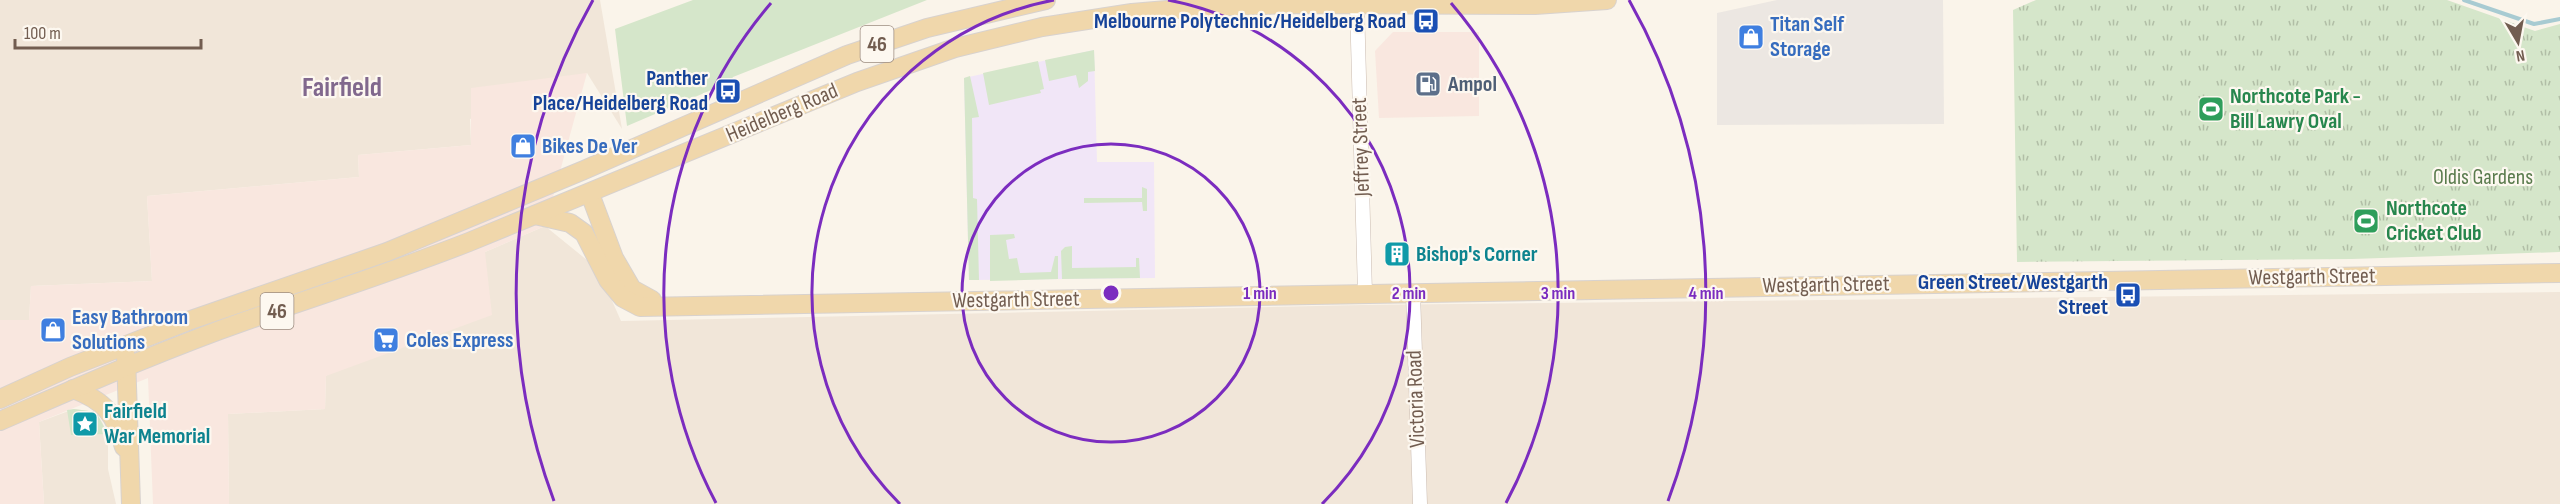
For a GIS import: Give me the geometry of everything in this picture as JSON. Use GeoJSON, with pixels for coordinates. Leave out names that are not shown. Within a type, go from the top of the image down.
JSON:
{"type":"FeatureCollection","features":[{"type":"Feature","properties":{"kind":"main road","name":"Heidelberg Road"},"geometry":{"type":"LineString","coordinates":[[0,399],[127,345],[387,252],[847,55],[927,27],[1046,0]]}},
{"type":"Feature","properties":{"kind":"main road","name":"Heidelberg Road"},"geometry":{"type":"LineString","coordinates":[[0,421],[73,389],[244,322],[421,261],[590,194],[857,82],[955,48],[1042,27],[1132,13],[1201,7],[1608,0]]}},
{"type":"Feature","properties":{"kind":"main road"},"geometry":{"type":"LineString","coordinates":[[669,132],[680,156]]}},
{"type":"Feature","properties":{"kind":"main road"},"geometry":{"type":"LineString","coordinates":[[541,188],[579,188],[590,194]]}},
{"type":"Feature","properties":{"kind":"main road","name":"Westgarth Street"},"geometry":{"type":"LineString","coordinates":[[590,194],[607,261]]}},
{"type":"Feature","properties":{"kind":"main road","name":"Westgarth Street"},"geometry":{"type":"LineString","coordinates":[[536,215],[570,223],[584,233],[607,261],[627,294],[660,306],[2560,273]]}},
{"type":"Feature","properties":{"kind":"main road"},"geometry":{"type":"LineString","coordinates":[[127,345],[131,504]]}},
{"type":"Feature","properties":{"kind":"main road"},"geometry":{"type":"LineString","coordinates":[[73,389],[101,402],[111,415],[121,436],[129,469]]}},
{"type":"Feature","properties":{"kind":"street","name":"Jeffrey Street"},"geometry":{"type":"LineString","coordinates":[[1357,3],[1365,293]]}},
{"type":"Feature","properties":{"kind":"street","name":"Victoria Road"},"geometry":{"type":"LineString","coordinates":[[1413,293],[1420,504]]}},
{"type":"Feature","properties":{"kind":"shaded area"},"geometry":{"type":"Polygon","coordinates":[[[0,0],[600,0],[622,129],[587,73],[470,119],[471,145],[358,155],[359,177],[147,196],[152,281],[31,286],[29,320],[0,320],[0,0]]]}},
{"type":"Feature","properties":{"kind":"shaded area"},"geometry":{"type":"Polygon","coordinates":[[[1777,0],[1943,0],[1944,124],[1717,125],[1717,13],[1777,0]]]}},
{"type":"Feature","properties":{"kind":"shaded area","name":"Ampol"},"geometry":{"type":"Polygon","coordinates":[[[1393,32],[1479,32],[1479,116],[1379,118],[1375,51],[1393,32]]]}},
{"type":"Feature","properties":{"kind":"shaded area"},"geometry":{"type":"Polygon","coordinates":[[[1094,50],[1097,162],[1154,162],[1155,278],[969,280],[964,78],[1094,50]]]}},
{"type":"Feature","properties":{"kind":"shaded area"},"geometry":{"type":"Polygon","coordinates":[[[587,73],[545,226],[485,252],[492,315],[326,376],[325,409],[228,414],[229,504],[153,504],[148,378],[39,422],[44,504],[0,504],[0,320],[29,320],[31,286],[152,281],[147,196],[359,177],[358,155],[471,145],[471,88],[587,73]]]}},
{"type":"Feature","properties":{"kind":"shaded area"},"geometry":{"type":"Polygon","coordinates":[[[545,226],[598,269],[621,321],[1363,305],[2560,292],[2560,504],[229,504],[228,414],[325,409],[326,376],[485,252],[545,226]]]}},
{"type":"Feature","properties":{"kind":"shaded area"},"geometry":{"type":"Polygon","coordinates":[[[74,409],[96,412],[108,434],[108,469],[116,504],[44,504],[39,422],[74,409]]]}},
{"type":"Feature","properties":{"kind":"green space"},"geometry":{"type":"Polygon","coordinates":[[[693,0],[927,0],[733,77],[730,82],[627,126],[615,29],[693,0]]]}},
{"type":"Feature","properties":{"kind":"green space","name":"Oldis Gardens"},"geometry":{"type":"Polygon","coordinates":[[[2036,0],[2447,0],[2535,31],[2560,24],[2560,252],[2352,259],[2017,262],[2013,10],[2036,0]]]}},
{"type":"Feature","properties":{"kind":"green space"},"geometry":{"type":"Polygon","coordinates":[[[1094,50],[1095,71],[1088,72],[1088,81],[1079,88],[1076,75],[1049,81],[1045,60],[1094,50]]]}},
{"type":"Feature","properties":{"kind":"green space"},"geometry":{"type":"Polygon","coordinates":[[[1038,61],[1044,89],[1040,90],[1041,93],[989,105],[983,73],[1038,61]]]}},
{"type":"Feature","properties":{"kind":"green space"},"geometry":{"type":"Polygon","coordinates":[[[970,76],[979,117],[972,118],[973,198],[977,199],[979,280],[969,280],[964,78],[970,76]]]}},
{"type":"Feature","properties":{"kind":"green space"},"geometry":{"type":"Polygon","coordinates":[[[1142,187],[1147,189],[1147,211],[1143,211],[1142,202],[1084,203],[1084,198],[1142,198],[1142,187]]]}},
{"type":"Feature","properties":{"kind":"green space"},"geometry":{"type":"Polygon","coordinates":[[[1014,234],[1015,238],[1006,240],[1009,259],[1017,258],[1020,273],[1051,272],[1055,256],[1058,256],[1058,279],[990,281],[990,235],[1014,234]]]}},
{"type":"Feature","properties":{"kind":"green space"},"geometry":{"type":"Polygon","coordinates":[[[1072,246],[1072,268],[1136,267],[1136,258],[1139,258],[1140,278],[1062,279],[1061,251],[1065,247],[1072,246]]]}},
{"type":"Feature","properties":{"kind":"green space"},"geometry":{"type":"Polygon","coordinates":[[[67,410],[96,412],[108,434],[71,435],[67,410]]]}},
{"type":"Feature","properties":{"kind":"waterway"},"geometry":{"type":"LineString","coordinates":[[2464,0],[2534,24],[2560,19]]}},
{"type":"Feature","properties":{"kind":"place","name":"Melbourne Polytechnic/Heidelberg Road"},"geometry":{"type":"Point","coordinates":[1426,21]}},
{"type":"Feature","properties":{"kind":"place","name":"Titan Self Storage"},"geometry":{"type":"Point","coordinates":[1751,37]}},
{"type":"Feature","properties":{"kind":"place","name":"Ampol"},"geometry":{"type":"Point","coordinates":[1428,84]}},
{"type":"Feature","properties":{"kind":"place","name":"Panther Place/Heidelberg Road"},"geometry":{"type":"Point","coordinates":[728,91]}},
{"type":"Feature","properties":{"kind":"place","name":"Northcote Park - Bill Lawry Oval"},"geometry":{"type":"Point","coordinates":[2211,109]}},
{"type":"Feature","properties":{"kind":"place","name":"Bikes De Ver"},"geometry":{"type":"Point","coordinates":[523,146]}},
{"type":"Feature","properties":{"kind":"place","name":"Northcote Cricket Club"},"geometry":{"type":"Point","coordinates":[2366,221]}},
{"type":"Feature","properties":{"kind":"place","name":"Bishop's Corner"},"geometry":{"type":"Point","coordinates":[1397,254]}},
{"type":"Feature","properties":{"kind":"place","name":"Green Street/Westgarth Street"},"geometry":{"type":"Point","coordinates":[2128,295]}},
{"type":"Feature","properties":{"kind":"place","name":"Easy Bathroom Solutions"},"geometry":{"type":"Point","coordinates":[53,330]}},
{"type":"Feature","properties":{"kind":"place","name":"Coles Express"},"geometry":{"type":"Point","coordinates":[386,340]}},
{"type":"Feature","properties":{"kind":"place","name":"Fairfield War Memorial"},"geometry":{"type":"Point","coordinates":[85,424]}},
{"type":"Feature","properties":{"kind":"district","name":"Fairfield"},"geometry":{"type":"Point","coordinates":[342,87]}}]}
